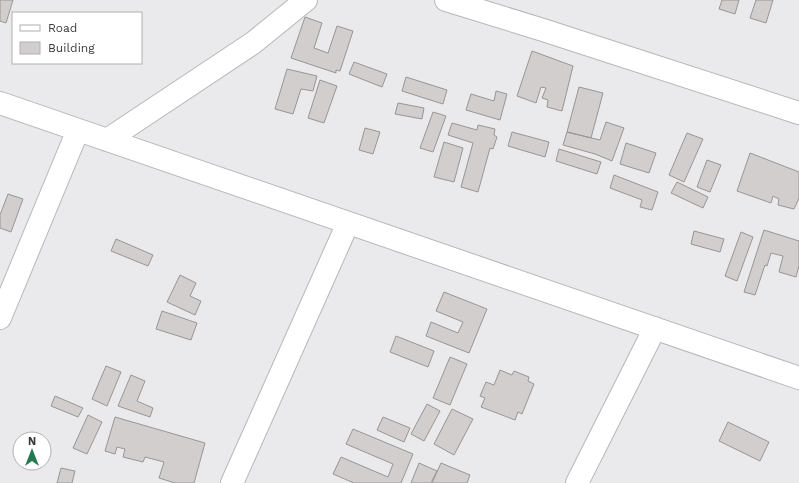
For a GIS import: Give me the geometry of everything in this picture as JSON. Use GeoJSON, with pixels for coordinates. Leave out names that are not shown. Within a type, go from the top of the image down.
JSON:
{"type":"FeatureCollection","features":[{"type":"Feature","properties":{"kind":"street"},"geometry":{"type":"LineString","coordinates":[[107,140],[253,43],[306,0]]}},
{"type":"Feature","properties":{"kind":"street"},"geometry":{"type":"LineString","coordinates":[[446,0],[551,32],[799,114]]}},
{"type":"Feature","properties":{"kind":"street"},"geometry":{"type":"LineString","coordinates":[[0,103],[799,378]]}},
{"type":"Feature","properties":{"kind":"street"},"geometry":{"type":"LineString","coordinates":[[0,318],[78,130]]}},
{"type":"Feature","properties":{"kind":"street"},"geometry":{"type":"LineString","coordinates":[[232,483],[348,222]]}},
{"type":"Feature","properties":{"kind":"street"},"geometry":{"type":"LineString","coordinates":[[577,483],[655,328]]}},
{"type":"Feature","properties":{"kind":"building"},"geometry":{"type":"Polygon","coordinates":[[[0,0],[13,0],[6,23],[0,21],[0,0]]]}},
{"type":"Feature","properties":{"kind":"building"},"geometry":{"type":"Polygon","coordinates":[[[722,0],[739,0],[735,14],[719,9],[722,0]]]}},
{"type":"Feature","properties":{"kind":"building"},"geometry":{"type":"Polygon","coordinates":[[[756,0],[773,0],[766,23],[750,18],[756,0]]]}},
{"type":"Feature","properties":{"kind":"building"},"geometry":{"type":"Polygon","coordinates":[[[305,17],[322,23],[314,48],[328,53],[337,26],[353,31],[340,71],[336,70],[336,73],[291,58],[305,17]]]}},
{"type":"Feature","properties":{"kind":"building"},"geometry":{"type":"Polygon","coordinates":[[[532,51],[573,66],[562,111],[547,107],[548,100],[542,98],[546,88],[541,87],[536,103],[517,96],[532,51]]]}},
{"type":"Feature","properties":{"kind":"building"},"geometry":{"type":"Polygon","coordinates":[[[354,62],[387,74],[382,87],[349,74],[354,62]]]}},
{"type":"Feature","properties":{"kind":"building"},"geometry":{"type":"Polygon","coordinates":[[[287,69],[317,76],[313,91],[301,89],[293,114],[275,109],[287,69]]]}},
{"type":"Feature","properties":{"kind":"building"},"geometry":{"type":"Polygon","coordinates":[[[406,77],[447,90],[443,104],[402,91],[406,77]]]}},
{"type":"Feature","properties":{"kind":"building"},"geometry":{"type":"Polygon","coordinates":[[[320,80],[337,86],[324,123],[308,118],[320,80]]]}},
{"type":"Feature","properties":{"kind":"building"},"geometry":{"type":"Polygon","coordinates":[[[579,87],[603,93],[591,138],[567,132],[579,87]]]}},
{"type":"Feature","properties":{"kind":"building"},"geometry":{"type":"Polygon","coordinates":[[[496,91],[507,94],[500,120],[466,110],[471,94],[494,101],[496,91]]]}},
{"type":"Feature","properties":{"kind":"building"},"geometry":{"type":"Polygon","coordinates":[[[398,103],[424,108],[422,119],[395,114],[398,103]]]}},
{"type":"Feature","properties":{"kind":"building"},"geometry":{"type":"Polygon","coordinates":[[[433,112],[446,116],[433,152],[420,148],[433,112]]]}},
{"type":"Feature","properties":{"kind":"building"},"geometry":{"type":"Polygon","coordinates":[[[606,122],[624,128],[612,161],[595,154],[563,145],[567,132],[600,140],[606,122]]]}},
{"type":"Feature","properties":{"kind":"building"},"geometry":{"type":"Polygon","coordinates":[[[452,123],[477,130],[478,125],[495,129],[494,135],[497,137],[493,149],[490,148],[478,192],[461,187],[473,143],[448,135],[452,123]]]}},
{"type":"Feature","properties":{"kind":"building"},"geometry":{"type":"Polygon","coordinates":[[[365,128],[380,132],[373,154],[359,150],[365,128]]]}},
{"type":"Feature","properties":{"kind":"building"},"geometry":{"type":"Polygon","coordinates":[[[512,132],[549,142],[545,157],[508,146],[512,132]]]}},
{"type":"Feature","properties":{"kind":"building"},"geometry":{"type":"Polygon","coordinates":[[[687,133],[703,139],[684,182],[669,175],[687,133]]]}},
{"type":"Feature","properties":{"kind":"building"},"geometry":{"type":"Polygon","coordinates":[[[444,142],[463,148],[454,182],[434,177],[444,142]]]}},
{"type":"Feature","properties":{"kind":"building"},"geometry":{"type":"Polygon","coordinates":[[[626,143],[656,153],[649,173],[620,164],[626,143]]]}},
{"type":"Feature","properties":{"kind":"building"},"geometry":{"type":"Polygon","coordinates":[[[559,149],[601,162],[597,174],[556,161],[559,149]]]}},
{"type":"Feature","properties":{"kind":"building"},"geometry":{"type":"Polygon","coordinates":[[[750,153],[799,172],[799,198],[794,209],[778,205],[779,199],[773,196],[771,203],[737,191],[750,153]]]}},
{"type":"Feature","properties":{"kind":"building"},"geometry":{"type":"Polygon","coordinates":[[[707,160],[721,165],[710,192],[697,187],[707,160]]]}},
{"type":"Feature","properties":{"kind":"building"},"geometry":{"type":"Polygon","coordinates":[[[614,175],[658,192],[652,210],[640,207],[642,200],[610,188],[614,175]]]}},
{"type":"Feature","properties":{"kind":"building"},"geometry":{"type":"Polygon","coordinates":[[[677,182],[708,197],[703,208],[671,193],[677,182]]]}},
{"type":"Feature","properties":{"kind":"building"},"geometry":{"type":"Polygon","coordinates":[[[8,194],[23,199],[11,232],[0,228],[0,215],[8,194]]]}},
{"type":"Feature","properties":{"kind":"building"},"geometry":{"type":"Polygon","coordinates":[[[764,230],[799,241],[799,266],[796,277],[779,272],[783,256],[771,253],[767,266],[765,265],[755,295],[744,292],[764,230]]]}},
{"type":"Feature","properties":{"kind":"building"},"geometry":{"type":"Polygon","coordinates":[[[694,231],[724,239],[720,252],[691,244],[694,231]]]}},
{"type":"Feature","properties":{"kind":"building"},"geometry":{"type":"Polygon","coordinates":[[[741,232],[753,237],[737,281],[725,276],[741,232]]]}},
{"type":"Feature","properties":{"kind":"building"},"geometry":{"type":"Polygon","coordinates":[[[116,239],[153,255],[148,266],[111,251],[116,239]]]}},
{"type":"Feature","properties":{"kind":"building"},"geometry":{"type":"Polygon","coordinates":[[[180,275],[196,283],[190,296],[201,301],[195,315],[167,302],[180,275]]]}},
{"type":"Feature","properties":{"kind":"building"},"geometry":{"type":"Polygon","coordinates":[[[444,292],[487,309],[469,353],[426,336],[431,322],[458,333],[463,322],[436,311],[444,292]]]}},
{"type":"Feature","properties":{"kind":"building"},"geometry":{"type":"Polygon","coordinates":[[[162,311],[197,323],[191,340],[156,329],[162,311]]]}},
{"type":"Feature","properties":{"kind":"building"},"geometry":{"type":"Polygon","coordinates":[[[396,336],[434,351],[428,367],[390,352],[396,336]]]}},
{"type":"Feature","properties":{"kind":"building"},"geometry":{"type":"Polygon","coordinates":[[[450,357],[467,364],[450,405],[433,398],[450,357]]]}},
{"type":"Feature","properties":{"kind":"building"},"geometry":{"type":"Polygon","coordinates":[[[106,366],[121,372],[107,406],[92,399],[106,366]]]}},
{"type":"Feature","properties":{"kind":"building"},"geometry":{"type":"Polygon","coordinates":[[[500,370],[512,375],[514,371],[529,377],[528,381],[534,384],[522,414],[518,412],[515,420],[481,407],[485,398],[480,396],[486,382],[494,385],[500,370]]]}},
{"type":"Feature","properties":{"kind":"building"},"geometry":{"type":"Polygon","coordinates":[[[131,375],[145,381],[137,401],[153,408],[150,417],[118,406],[131,375]]]}},
{"type":"Feature","properties":{"kind":"building"},"geometry":{"type":"Polygon","coordinates":[[[55,396],[83,408],[78,417],[51,406],[55,396]]]}},
{"type":"Feature","properties":{"kind":"building"},"geometry":{"type":"Polygon","coordinates":[[[427,404],[440,411],[424,441],[411,434],[427,404]]]}},
{"type":"Feature","properties":{"kind":"building"},"geometry":{"type":"Polygon","coordinates":[[[452,409],[473,419],[454,455],[434,444],[452,409]]]}},
{"type":"Feature","properties":{"kind":"building"},"geometry":{"type":"Polygon","coordinates":[[[88,415],[102,422],[87,454],[73,448],[88,415]]]}},
{"type":"Feature","properties":{"kind":"building"},"geometry":{"type":"Polygon","coordinates":[[[115,417],[205,443],[194,483],[175,483],[159,478],[164,462],[145,457],[143,462],[123,457],[125,449],[117,447],[115,454],[105,451],[115,417]]]}},
{"type":"Feature","properties":{"kind":"building"},"geometry":{"type":"Polygon","coordinates":[[[383,417],[410,428],[404,442],[377,430],[383,417]]]}},
{"type":"Feature","properties":{"kind":"building"},"geometry":{"type":"Polygon","coordinates":[[[728,422],[769,442],[760,461],[719,441],[728,422]]]}},
{"type":"Feature","properties":{"kind":"building"},"geometry":{"type":"Polygon","coordinates":[[[353,429],[413,454],[401,483],[354,483],[333,474],[341,457],[388,477],[393,464],[346,444],[353,429]]]}},
{"type":"Feature","properties":{"kind":"building"},"geometry":{"type":"Polygon","coordinates":[[[419,463],[437,471],[431,483],[411,483],[419,463]]]}},
{"type":"Feature","properties":{"kind":"building"},"geometry":{"type":"Polygon","coordinates":[[[441,463],[470,475],[467,483],[432,483],[441,463]]]}},
{"type":"Feature","properties":{"kind":"building"},"geometry":{"type":"Polygon","coordinates":[[[61,468],[75,471],[72,483],[57,483],[61,468]]]}}]}
